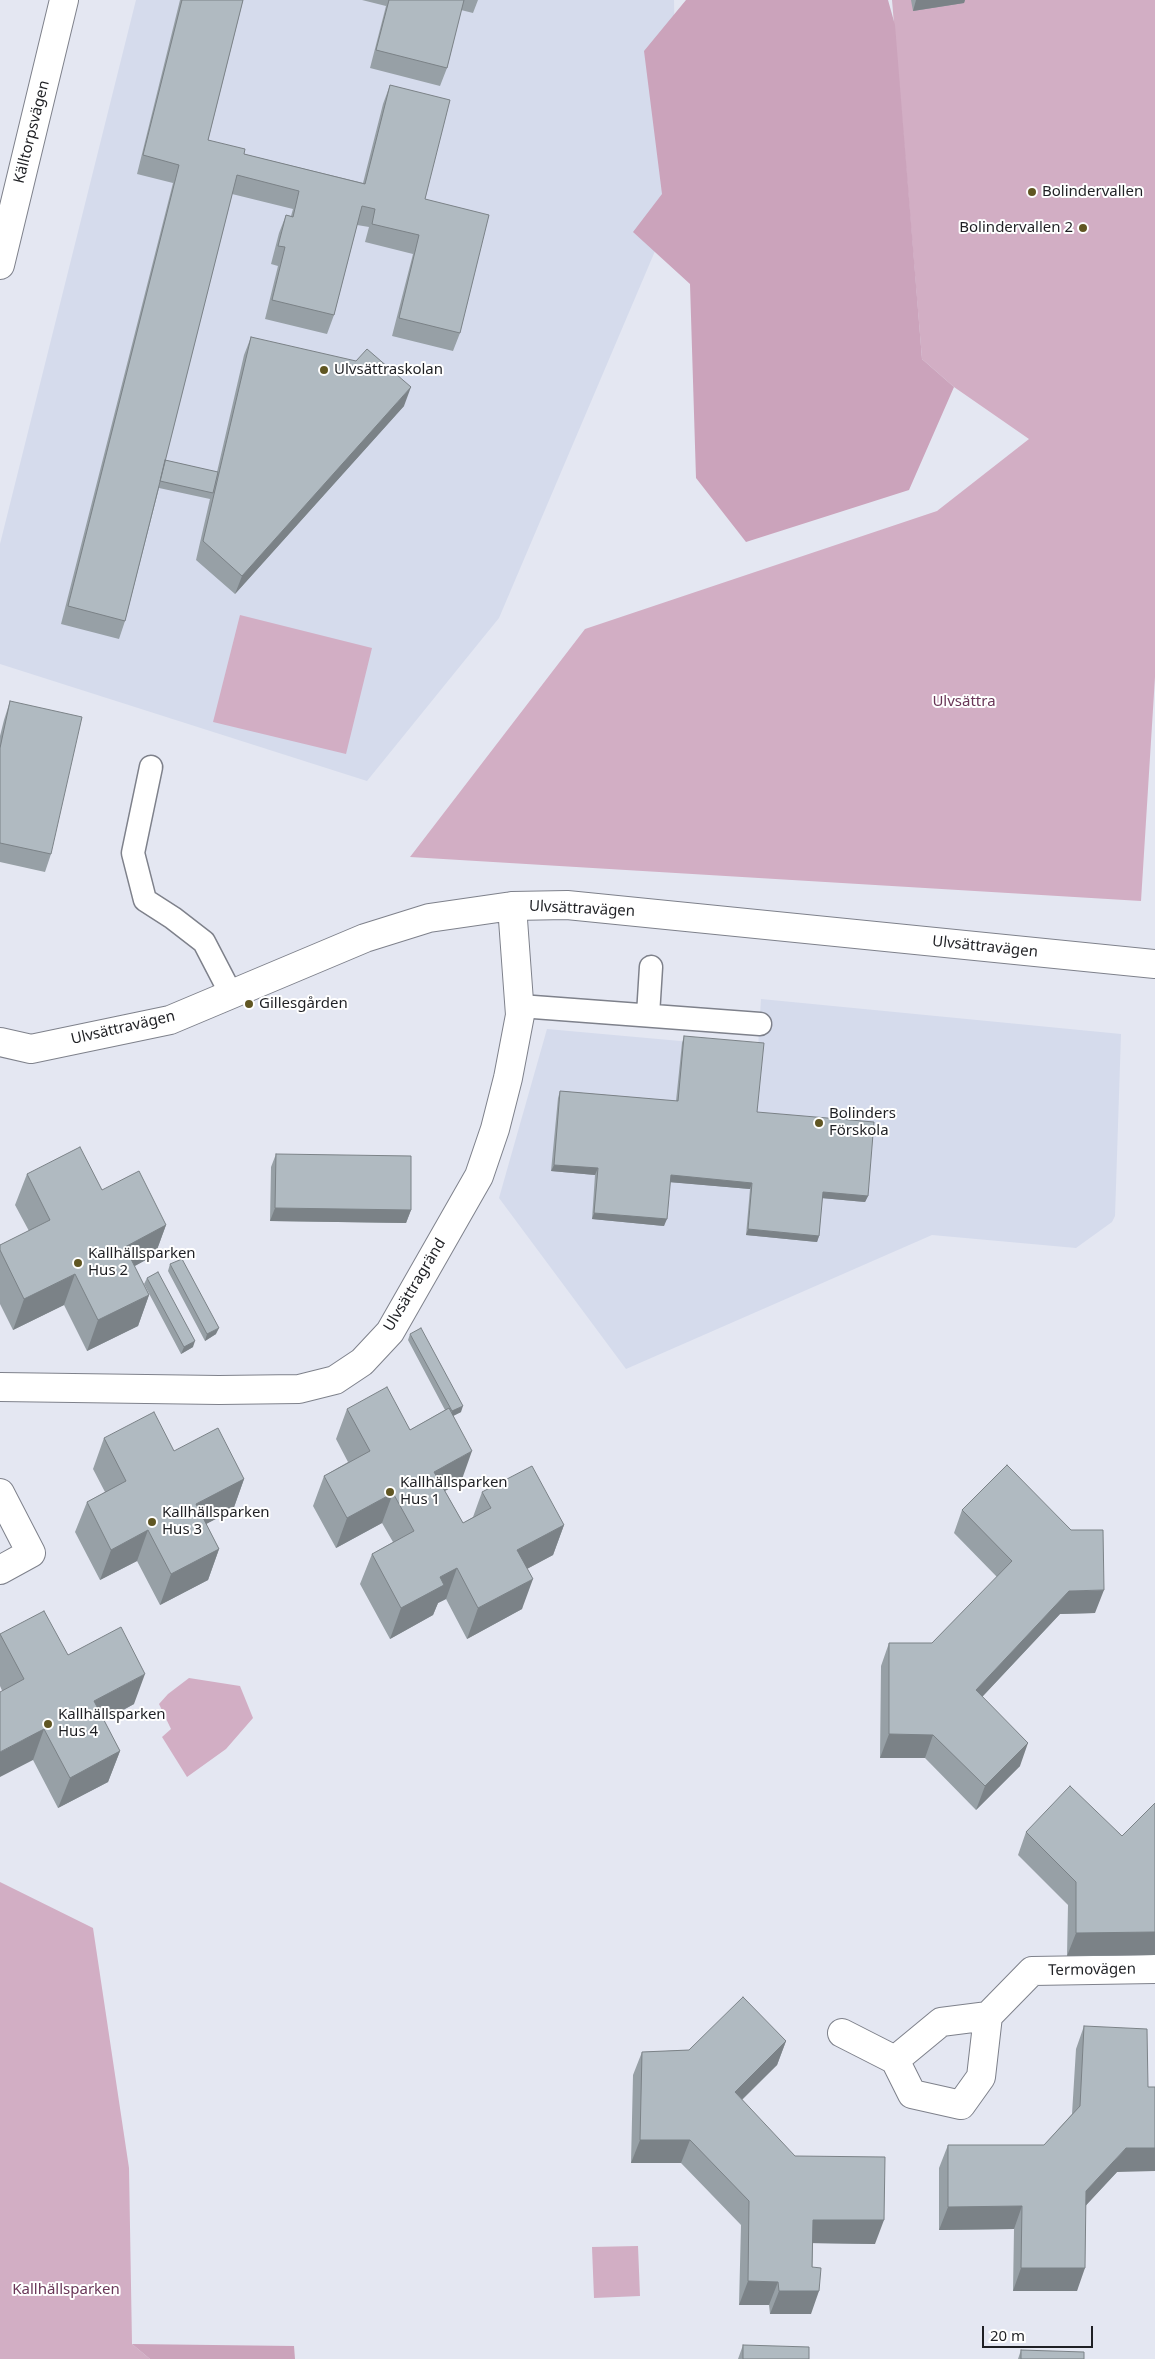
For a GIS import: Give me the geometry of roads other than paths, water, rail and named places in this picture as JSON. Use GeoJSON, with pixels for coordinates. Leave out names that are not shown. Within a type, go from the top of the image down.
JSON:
{"type":"FeatureCollection","features":[{"type":"Feature","properties":{"kind":"street","name":"Källtorpsvägen"},"geometry":{"type":"LineString","coordinates":[[0,265],[64,0]]}},
{"type":"Feature","properties":{"kind":"street","name":"Ulvsättravägen"},"geometry":{"type":"LineString","coordinates":[[0,1042],[31,1049],[170,1020],[365,938],[429,918],[512,906],[567,905],[1155,964]]}},
{"type":"Feature","properties":{"kind":"street","name":"Ulvsättragränd"},"geometry":{"type":"LineString","coordinates":[[0,1387],[219,1390],[299,1388],[335,1380],[362,1362],[390,1332],[479,1176],[495,1129],[508,1078],[520,1015],[512,906]]}},
{"type":"Feature","properties":{"kind":"street"},"geometry":{"type":"LineString","coordinates":[[0,1493],[31,1554],[0,1570]]}},
{"type":"Feature","properties":{"kind":"street","name":"Termovägen"},"geometry":{"type":"LineString","coordinates":[[988,2016],[1032,1972],[1155,1969]]}},
{"type":"Feature","properties":{"kind":"street"},"geometry":{"type":"LineString","coordinates":[[842,2033],[895,2060],[912,2094],[961,2104],[981,2077],[988,2016],[941,2022],[895,2060]]}},
{"type":"Feature","properties":{"kind":"lane"},"geometry":{"type":"LineString","coordinates":[[151,767],[133,853],[146,900],[204,942],[231,994]]}},
{"type":"Feature","properties":{"kind":"lane"},"geometry":{"type":"LineString","coordinates":[[648,1016],[651,967]]}},
{"type":"Feature","properties":{"kind":"lane"},"geometry":{"type":"LineString","coordinates":[[520,1006],[760,1024]]}},
{"type":"Feature","properties":{"kind":"place","name":"Bolindervallen"},"geometry":{"type":"Point","coordinates":[1032,192]}},
{"type":"Feature","properties":{"kind":"place","name":"Bolindervallen 2"},"geometry":{"type":"Point","coordinates":[1083,228]}},
{"type":"Feature","properties":{"kind":"place","name":"Ulvsättraskolan"},"geometry":{"type":"Point","coordinates":[324,370]}},
{"type":"Feature","properties":{"kind":"place","name":"Gillesgården"},"geometry":{"type":"Point","coordinates":[249,1004]}},
{"type":"Feature","properties":{"kind":"place","name":"Bolinders Förskola"},"geometry":{"type":"Point","coordinates":[819,1123]}},
{"type":"Feature","properties":{"kind":"place","name":"Kallhällsparken Hus 2"},"geometry":{"type":"Point","coordinates":[78,1263]}},
{"type":"Feature","properties":{"kind":"place","name":"Kallhällsparken Hus 1"},"geometry":{"type":"Point","coordinates":[390,1492]}},
{"type":"Feature","properties":{"kind":"place","name":"Kallhällsparken Hus 3"},"geometry":{"type":"Point","coordinates":[152,1522]}},
{"type":"Feature","properties":{"kind":"place","name":"Kallhällsparken Hus 4"},"geometry":{"type":"Point","coordinates":[48,1724]}},
{"type":"Feature","properties":{"kind":"park label","name":"Ulvsättra"},"geometry":{"type":"Point","coordinates":[964,702]}},
{"type":"Feature","properties":{"kind":"park label","name":"Kallhällsparken"},"geometry":{"type":"Point","coordinates":[66,2290]}}]}
